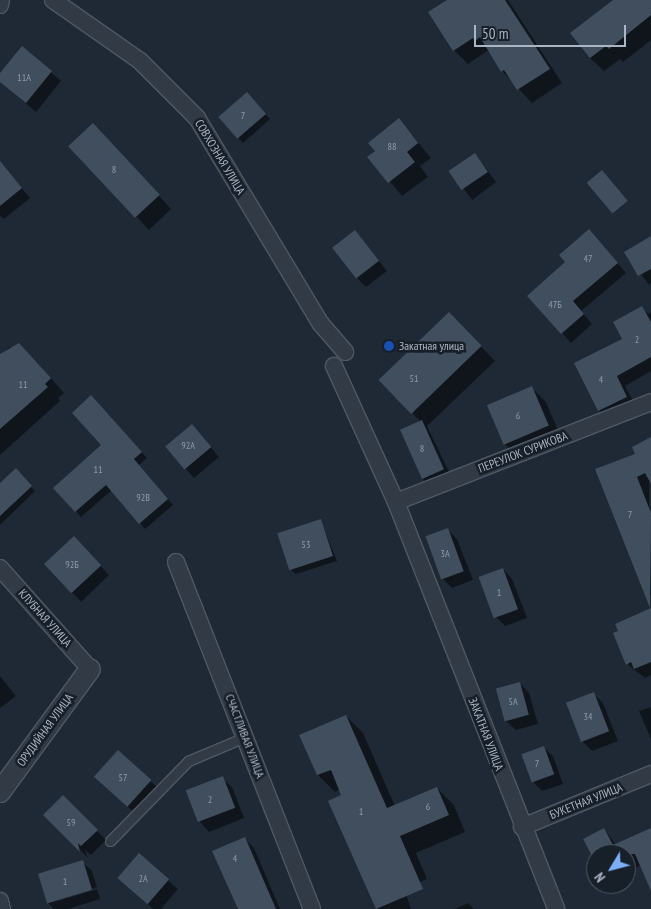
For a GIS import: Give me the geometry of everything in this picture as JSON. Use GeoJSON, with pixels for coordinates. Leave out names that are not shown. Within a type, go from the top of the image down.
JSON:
{"type":"FeatureCollection","features":[{"type":"Feature","properties":{"kind":"street"},"geometry":{"type":"LineString","coordinates":[[0,5],[1,0]]}},
{"type":"Feature","properties":{"kind":"street","name":"СОВХОЗНАЯ УЛИЦА"},"geometry":{"type":"LineString","coordinates":[[52,0],[140,61],[197,118],[321,324],[345,352]]}},
{"type":"Feature","properties":{"kind":"street","name":"ЗАКАТНАЯ УЛИЦА"},"geometry":{"type":"LineString","coordinates":[[334,366],[396,502],[522,827],[556,909]]}},
{"type":"Feature","properties":{"kind":"street","name":"ПЕРЕУЛОК СУРИКОВА"},"geometry":{"type":"LineString","coordinates":[[396,502],[651,402]]}},
{"type":"Feature","properties":{"kind":"street","name":"СЧАСТЛИВАЯ УЛИЦА"},"geometry":{"type":"LineString","coordinates":[[176,562],[312,909]]}},
{"type":"Feature","properties":{"kind":"street","name":"КЛУБНАЯ УЛИЦА"},"geometry":{"type":"LineString","coordinates":[[0,568],[90,668]]}},
{"type":"Feature","properties":{"kind":"street","name":"ОРУДИЙНАЯ УЛИЦА"},"geometry":{"type":"LineString","coordinates":[[0,792],[90,668]]}},
{"type":"Feature","properties":{"kind":"street","name":"БУКЕТНАЯ УЛИЦА"},"geometry":{"type":"LineString","coordinates":[[522,827],[651,774]]}},
{"type":"Feature","properties":{"kind":"street"},"geometry":{"type":"LineString","coordinates":[[0,901],[2,909]]}},
{"type":"Feature","properties":{"kind":"lane"},"geometry":{"type":"LineString","coordinates":[[110,841],[188,762],[245,737]]}},
{"type":"Feature","properties":{"kind":"building"},"geometry":{"type":"Polygon","coordinates":[[[447,0],[505,0],[550,69],[517,90],[504,70],[501,72],[480,37],[475,41],[473,38],[453,51],[428,12],[447,0]]]}},
{"type":"Feature","properties":{"kind":"building"},"geometry":{"type":"Polygon","coordinates":[[[613,0],[651,0],[651,15],[609,49],[606,46],[590,58],[570,33],[613,0]]]}},
{"type":"Feature","properties":{"kind":"building"},"geometry":{"type":"Polygon","coordinates":[[[22,46],[52,71],[26,103],[0,82],[0,73],[22,46]]]}},
{"type":"Feature","properties":{"kind":"building"},"geometry":{"type":"Polygon","coordinates":[[[247,92],[266,114],[237,139],[218,117],[247,92]]]}},
{"type":"Feature","properties":{"kind":"building"},"geometry":{"type":"Polygon","coordinates":[[[399,118],[418,143],[407,152],[415,162],[388,183],[367,157],[375,151],[368,143],[399,118]]]}},
{"type":"Feature","properties":{"kind":"building"},"geometry":{"type":"Polygon","coordinates":[[[93,123],[160,195],[135,218],[68,146],[93,123]]]}},
{"type":"Feature","properties":{"kind":"building"},"geometry":{"type":"Polygon","coordinates":[[[475,153],[488,172],[461,190],[448,171],[475,153]]]}},
{"type":"Feature","properties":{"kind":"building"},"geometry":{"type":"Polygon","coordinates":[[[0,161],[22,188],[0,206],[0,161]]]}},
{"type":"Feature","properties":{"kind":"building"},"geometry":{"type":"Polygon","coordinates":[[[602,170],[628,201],[612,213],[587,183],[602,170]]]}},
{"type":"Feature","properties":{"kind":"building"},"geometry":{"type":"Polygon","coordinates":[[[589,229],[618,263],[573,301],[584,314],[561,334],[527,296],[565,262],[559,255],[589,229]]]}},
{"type":"Feature","properties":{"kind":"building"},"geometry":{"type":"Polygon","coordinates":[[[355,230],[379,261],[356,279],[332,248],[355,230]]]}},
{"type":"Feature","properties":{"kind":"building"},"geometry":{"type":"Polygon","coordinates":[[[651,236],[651,269],[638,276],[624,252],[651,236]]]}},
{"type":"Feature","properties":{"kind":"building"},"geometry":{"type":"Polygon","coordinates":[[[642,306],[651,322],[651,357],[617,376],[627,397],[598,411],[574,363],[622,339],[613,322],[642,306]]]}},
{"type":"Feature","properties":{"kind":"building"},"geometry":{"type":"Polygon","coordinates":[[[449,312],[482,346],[411,414],[379,380],[449,312]]]}},
{"type":"Feature","properties":{"kind":"building"},"geometry":{"type":"Polygon","coordinates":[[[19,343],[51,378],[45,384],[48,387],[0,429],[0,354],[19,343]]]}},
{"type":"Feature","properties":{"kind":"building"},"geometry":{"type":"Polygon","coordinates":[[[532,386],[549,426],[504,445],[487,405],[532,386]]]}},
{"type":"Feature","properties":{"kind":"building"},"geometry":{"type":"Polygon","coordinates":[[[91,395],[142,452],[134,459],[168,499],[139,524],[106,485],[75,512],[53,488],[101,445],[72,413],[91,395]]]}},
{"type":"Feature","properties":{"kind":"building"},"geometry":{"type":"Polygon","coordinates":[[[422,420],[444,469],[422,479],[400,430],[422,420]]]}},
{"type":"Feature","properties":{"kind":"building"},"geometry":{"type":"Polygon","coordinates":[[[192,424],[211,447],[184,469],[165,446],[192,424]]]}},
{"type":"Feature","properties":{"kind":"building"},"geometry":{"type":"Polygon","coordinates":[[[651,437],[651,484],[645,473],[637,477],[651,513],[650,608],[595,469],[635,454],[632,447],[651,437]]]}},
{"type":"Feature","properties":{"kind":"building"},"geometry":{"type":"Polygon","coordinates":[[[16,468],[32,486],[0,516],[0,483],[16,468]]]}},
{"type":"Feature","properties":{"kind":"building"},"geometry":{"type":"Polygon","coordinates":[[[321,519],[333,556],[289,570],[277,533],[321,519]]]}},
{"type":"Feature","properties":{"kind":"building"},"geometry":{"type":"Polygon","coordinates":[[[448,528],[464,571],[441,579],[425,536],[448,528]]]}},
{"type":"Feature","properties":{"kind":"building"},"geometry":{"type":"Polygon","coordinates":[[[74,536],[101,565],[71,593],[44,564],[74,536]]]}},
{"type":"Feature","properties":{"kind":"building"},"geometry":{"type":"Polygon","coordinates":[[[503,568],[518,609],[494,618],[479,577],[503,568]]]}},
{"type":"Feature","properties":{"kind":"building"},"geometry":{"type":"Polygon","coordinates":[[[651,608],[651,662],[634,669],[631,662],[626,665],[613,633],[618,631],[615,624],[651,608]]]}},
{"type":"Feature","properties":{"kind":"building"},"geometry":{"type":"Polygon","coordinates":[[[520,682],[529,715],[505,721],[496,688],[520,682]]]}},
{"type":"Feature","properties":{"kind":"building"},"geometry":{"type":"Polygon","coordinates":[[[594,692],[609,731],[581,742],[566,703],[594,692]]]}},
{"type":"Feature","properties":{"kind":"building"},"geometry":{"type":"Polygon","coordinates":[[[346,715],[387,808],[437,787],[449,815],[400,836],[423,889],[376,909],[328,801],[341,795],[331,770],[317,775],[299,735],[346,715]]]}},
{"type":"Feature","properties":{"kind":"building"},"geometry":{"type":"Polygon","coordinates":[[[544,746],[554,774],[532,782],[521,754],[544,746]]]}},
{"type":"Feature","properties":{"kind":"building"},"geometry":{"type":"Polygon","coordinates":[[[118,750],[151,780],[127,807],[94,777],[118,750]]]}},
{"type":"Feature","properties":{"kind":"building"},"geometry":{"type":"Polygon","coordinates":[[[223,776],[235,808],[198,822],[186,790],[223,776]]]}},
{"type":"Feature","properties":{"kind":"building"},"geometry":{"type":"Polygon","coordinates":[[[63,795],[98,830],[81,846],[78,843],[80,852],[43,815],[63,795]]]}},
{"type":"Feature","properties":{"kind":"building"},"geometry":{"type":"Polygon","coordinates":[[[604,828],[612,844],[586,845],[583,839],[604,828]]]}},
{"type":"Feature","properties":{"kind":"building"},"geometry":{"type":"Polygon","coordinates":[[[651,828],[651,891],[636,856],[636,844],[615,844],[651,828]]]}},
{"type":"Feature","properties":{"kind":"building"},"geometry":{"type":"Polygon","coordinates":[[[245,837],[276,909],[238,909],[212,851],[245,837]]]}},
{"type":"Feature","properties":{"kind":"building"},"geometry":{"type":"Polygon","coordinates":[[[139,853],[169,879],[148,904],[117,878],[139,853]]]}},
{"type":"Feature","properties":{"kind":"building"},"geometry":{"type":"Polygon","coordinates":[[[83,860],[92,890],[47,903],[38,874],[83,860]]]}},
{"type":"Feature","properties":{"kind":"place","name":"Закатная улица"},"geometry":{"type":"Point","coordinates":[389,346]}}]}
